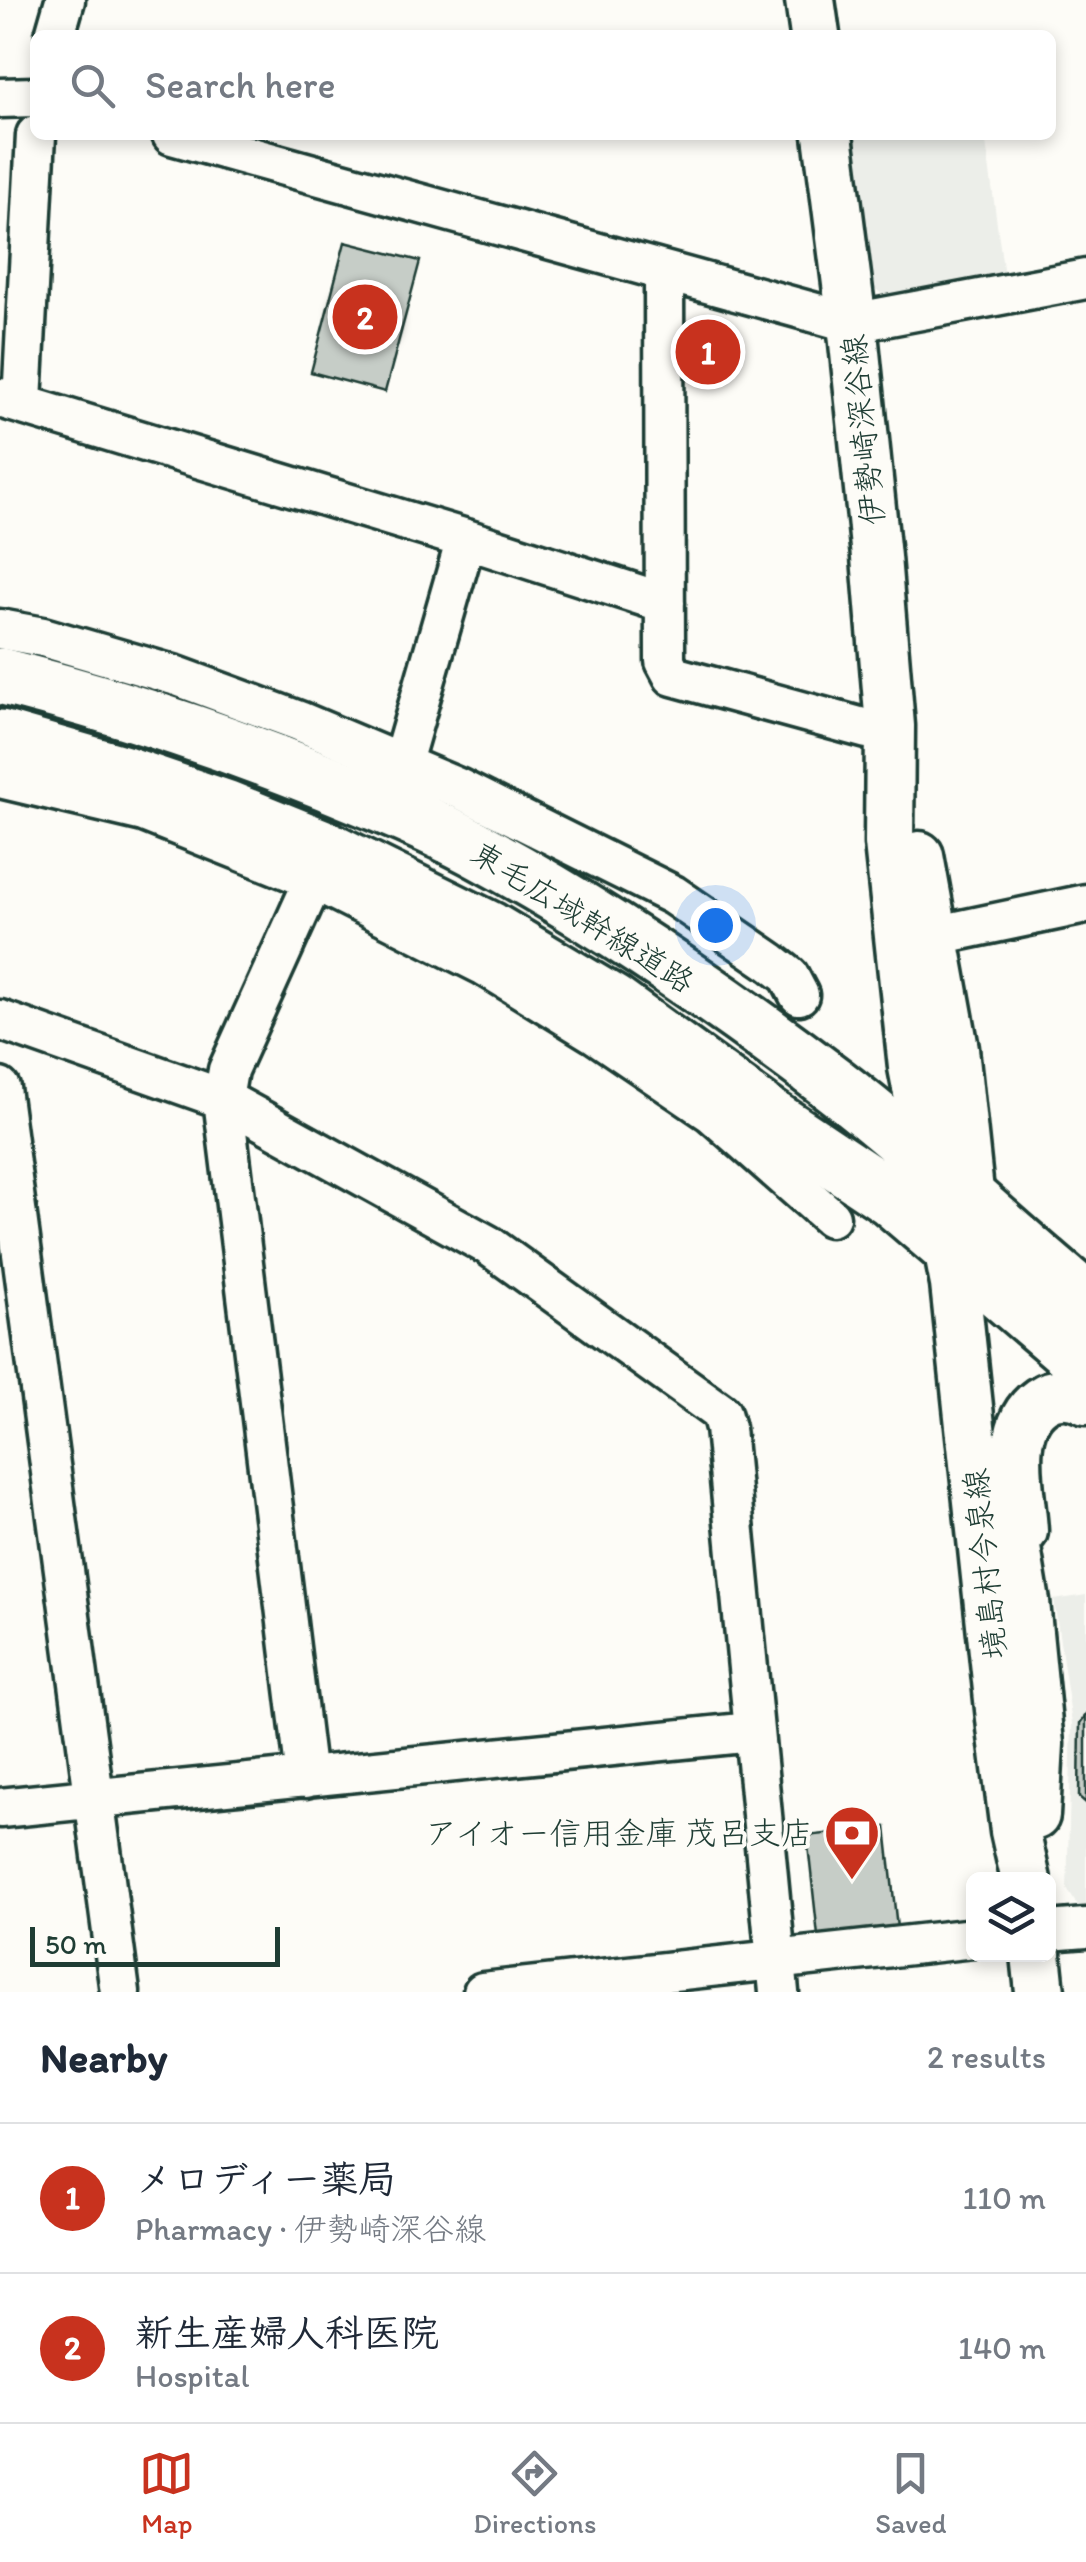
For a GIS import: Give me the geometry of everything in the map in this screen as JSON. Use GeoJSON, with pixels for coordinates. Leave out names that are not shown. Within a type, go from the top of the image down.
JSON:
{"type":"FeatureCollection","features":[{"type":"Feature","properties":{"kind":"highway","name":"東毛広域幹線道路"},"geometry":{"type":"LineString","coordinates":[[0,676],[162,722],[381,804],[472,847],[618,932],[835,1085],[1086,1365]]}},
{"type":"Feature","properties":{"kind":"highway","name":"東毛広域幹線道路"},"geometry":{"type":"LineString","coordinates":[[0,738],[134,793],[324,848],[490,930],[612,1004],[890,1198],[957,1223],[1086,1300]]}},
{"type":"Feature","properties":{"kind":"main road"},"geometry":{"type":"LineString","coordinates":[[810,0],[814,30]]}},
{"type":"Feature","properties":{"kind":"main road","name":"伊勢崎深谷線"},"geometry":{"type":"LineString","coordinates":[[829,140],[852,323],[890,726],[888,843],[913,1067],[957,1223]]}},
{"type":"Feature","properties":{"kind":"main road","name":"伊勢崎深谷線"},"geometry":{"type":"LineString","coordinates":[[890,726],[954,1049],[957,1223]]}},
{"type":"Feature","properties":{"kind":"main road","name":"境島村今泉線"},"geometry":{"type":"LineString","coordinates":[[957,1223],[1025,1602],[1039,1744],[1029,1872]]}},
{"type":"Feature","properties":{"kind":"main road","name":"境島村今泉線"},"geometry":{"type":"LineString","coordinates":[[957,1223],[960,1328],[1002,1728],[1016,1831],[1026,1872]]}},
{"type":"Feature","properties":{"kind":"main road"},"geometry":{"type":"LineString","coordinates":[[1025,1602],[1018,1463],[1022,1424],[1026,1414],[1058,1393],[1086,1400]]}},
{"type":"Feature","properties":{"kind":"main road"},"geometry":{"type":"LineString","coordinates":[[1037,1962],[1040,1992]]}},
{"type":"Feature","properties":{"kind":"street"},"geometry":{"type":"LineString","coordinates":[[56,30],[64,0]]}},
{"type":"Feature","properties":{"kind":"street"},"geometry":{"type":"LineString","coordinates":[[0,98],[30,98]]}},
{"type":"Feature","properties":{"kind":"street"},"geometry":{"type":"LineString","coordinates":[[36,140],[11,400],[665,603]]}},
{"type":"Feature","properties":{"kind":"street"},"geometry":{"type":"LineString","coordinates":[[190,140],[852,323],[1086,279]]}},
{"type":"Feature","properties":{"kind":"street"},"geometry":{"type":"LineString","coordinates":[[664,272],[665,661],[673,676],[867,729],[890,726]]}},
{"type":"Feature","properties":{"kind":"street"},"geometry":{"type":"LineString","coordinates":[[402,762],[466,539]]}},
{"type":"Feature","properties":{"kind":"street"},"geometry":{"type":"LineString","coordinates":[[0,628],[177,676],[402,762],[674,895],[789,976],[798,995]]}},
{"type":"Feature","properties":{"kind":"street"},"geometry":{"type":"LineString","coordinates":[[0,778],[134,793],[485,966],[594,1032],[712,1112],[830,1217]]}},
{"type":"Feature","properties":{"kind":"street"},"geometry":{"type":"LineString","coordinates":[[501,811],[535,862],[547,890]]}},
{"type":"Feature","properties":{"kind":"street"},"geometry":{"type":"LineString","coordinates":[[306,1778],[223,1099],[228,1070],[314,880]]}},
{"type":"Feature","properties":{"kind":"street"},"geometry":{"type":"LineString","coordinates":[[934,936],[1084,915]]}},
{"type":"Feature","properties":{"kind":"street"},"geometry":{"type":"LineString","coordinates":[[0,1020],[223,1099],[488,1244],[720,1413],[726,1428],[778,1976]]}},
{"type":"Feature","properties":{"kind":"street"},"geometry":{"type":"LineString","coordinates":[[0,1088],[120,1992]]}},
{"type":"Feature","properties":{"kind":"street"},"geometry":{"type":"LineString","coordinates":[[712,1112],[768,1116]]}},
{"type":"Feature","properties":{"kind":"street"},"geometry":{"type":"LineString","coordinates":[[0,1808],[752,1732]]}},
{"type":"Feature","properties":{"kind":"street"},"geometry":{"type":"LineString","coordinates":[[1056,1930],[1086,1928]]}},
{"type":"Feature","properties":{"kind":"street"},"geometry":{"type":"LineString","coordinates":[[483,1992],[778,1976],[966,1940]]}},
{"type":"Feature","properties":{"kind":"shaded area"},"geometry":{"type":"Polygon","coordinates":[[[843,140],[986,140],[1005,283],[897,305],[862,279],[843,140]]]}},
{"type":"Feature","properties":{"kind":"shaded area"},"geometry":{"type":"Polygon","coordinates":[[[1086,1595],[1086,1907],[1079,1908],[1067,1889],[1072,1724],[1054,1600],[1086,1595]]]}},
{"type":"Feature","properties":{"kind":"building"},"geometry":{"type":"Polygon","coordinates":[[[345,242],[420,261],[385,392],[311,372],[345,242]]]}},
{"type":"Feature","properties":{"kind":"building"},"geometry":{"type":"Polygon","coordinates":[[[701,325],[727,332],[715,379],[688,372],[701,325]]]}},
{"type":"Feature","properties":{"kind":"building"},"geometry":{"type":"Polygon","coordinates":[[[1086,1715],[1086,1803],[1079,1797],[1080,1723],[1086,1715]]]}},
{"type":"Feature","properties":{"kind":"building","name":"アイオー信用金庫 茂呂支店"},"geometry":{"type":"Polygon","coordinates":[[[886,1827],[897,1928],[818,1936],[807,1836],[886,1827]]]}},
{"type":"Feature","properties":{"kind":"place","name":"新生産婦人科医院"},"geometry":{"type":"Point","coordinates":[365,317]}},
{"type":"Feature","properties":{"kind":"place","name":"メロディー薬局"},"geometry":{"type":"Point","coordinates":[708,352]}},
{"type":"Feature","properties":{"kind":"place","name":"アイオー信用金庫 茂呂支店"},"geometry":{"type":"Point","coordinates":[852,1882]}}]}
